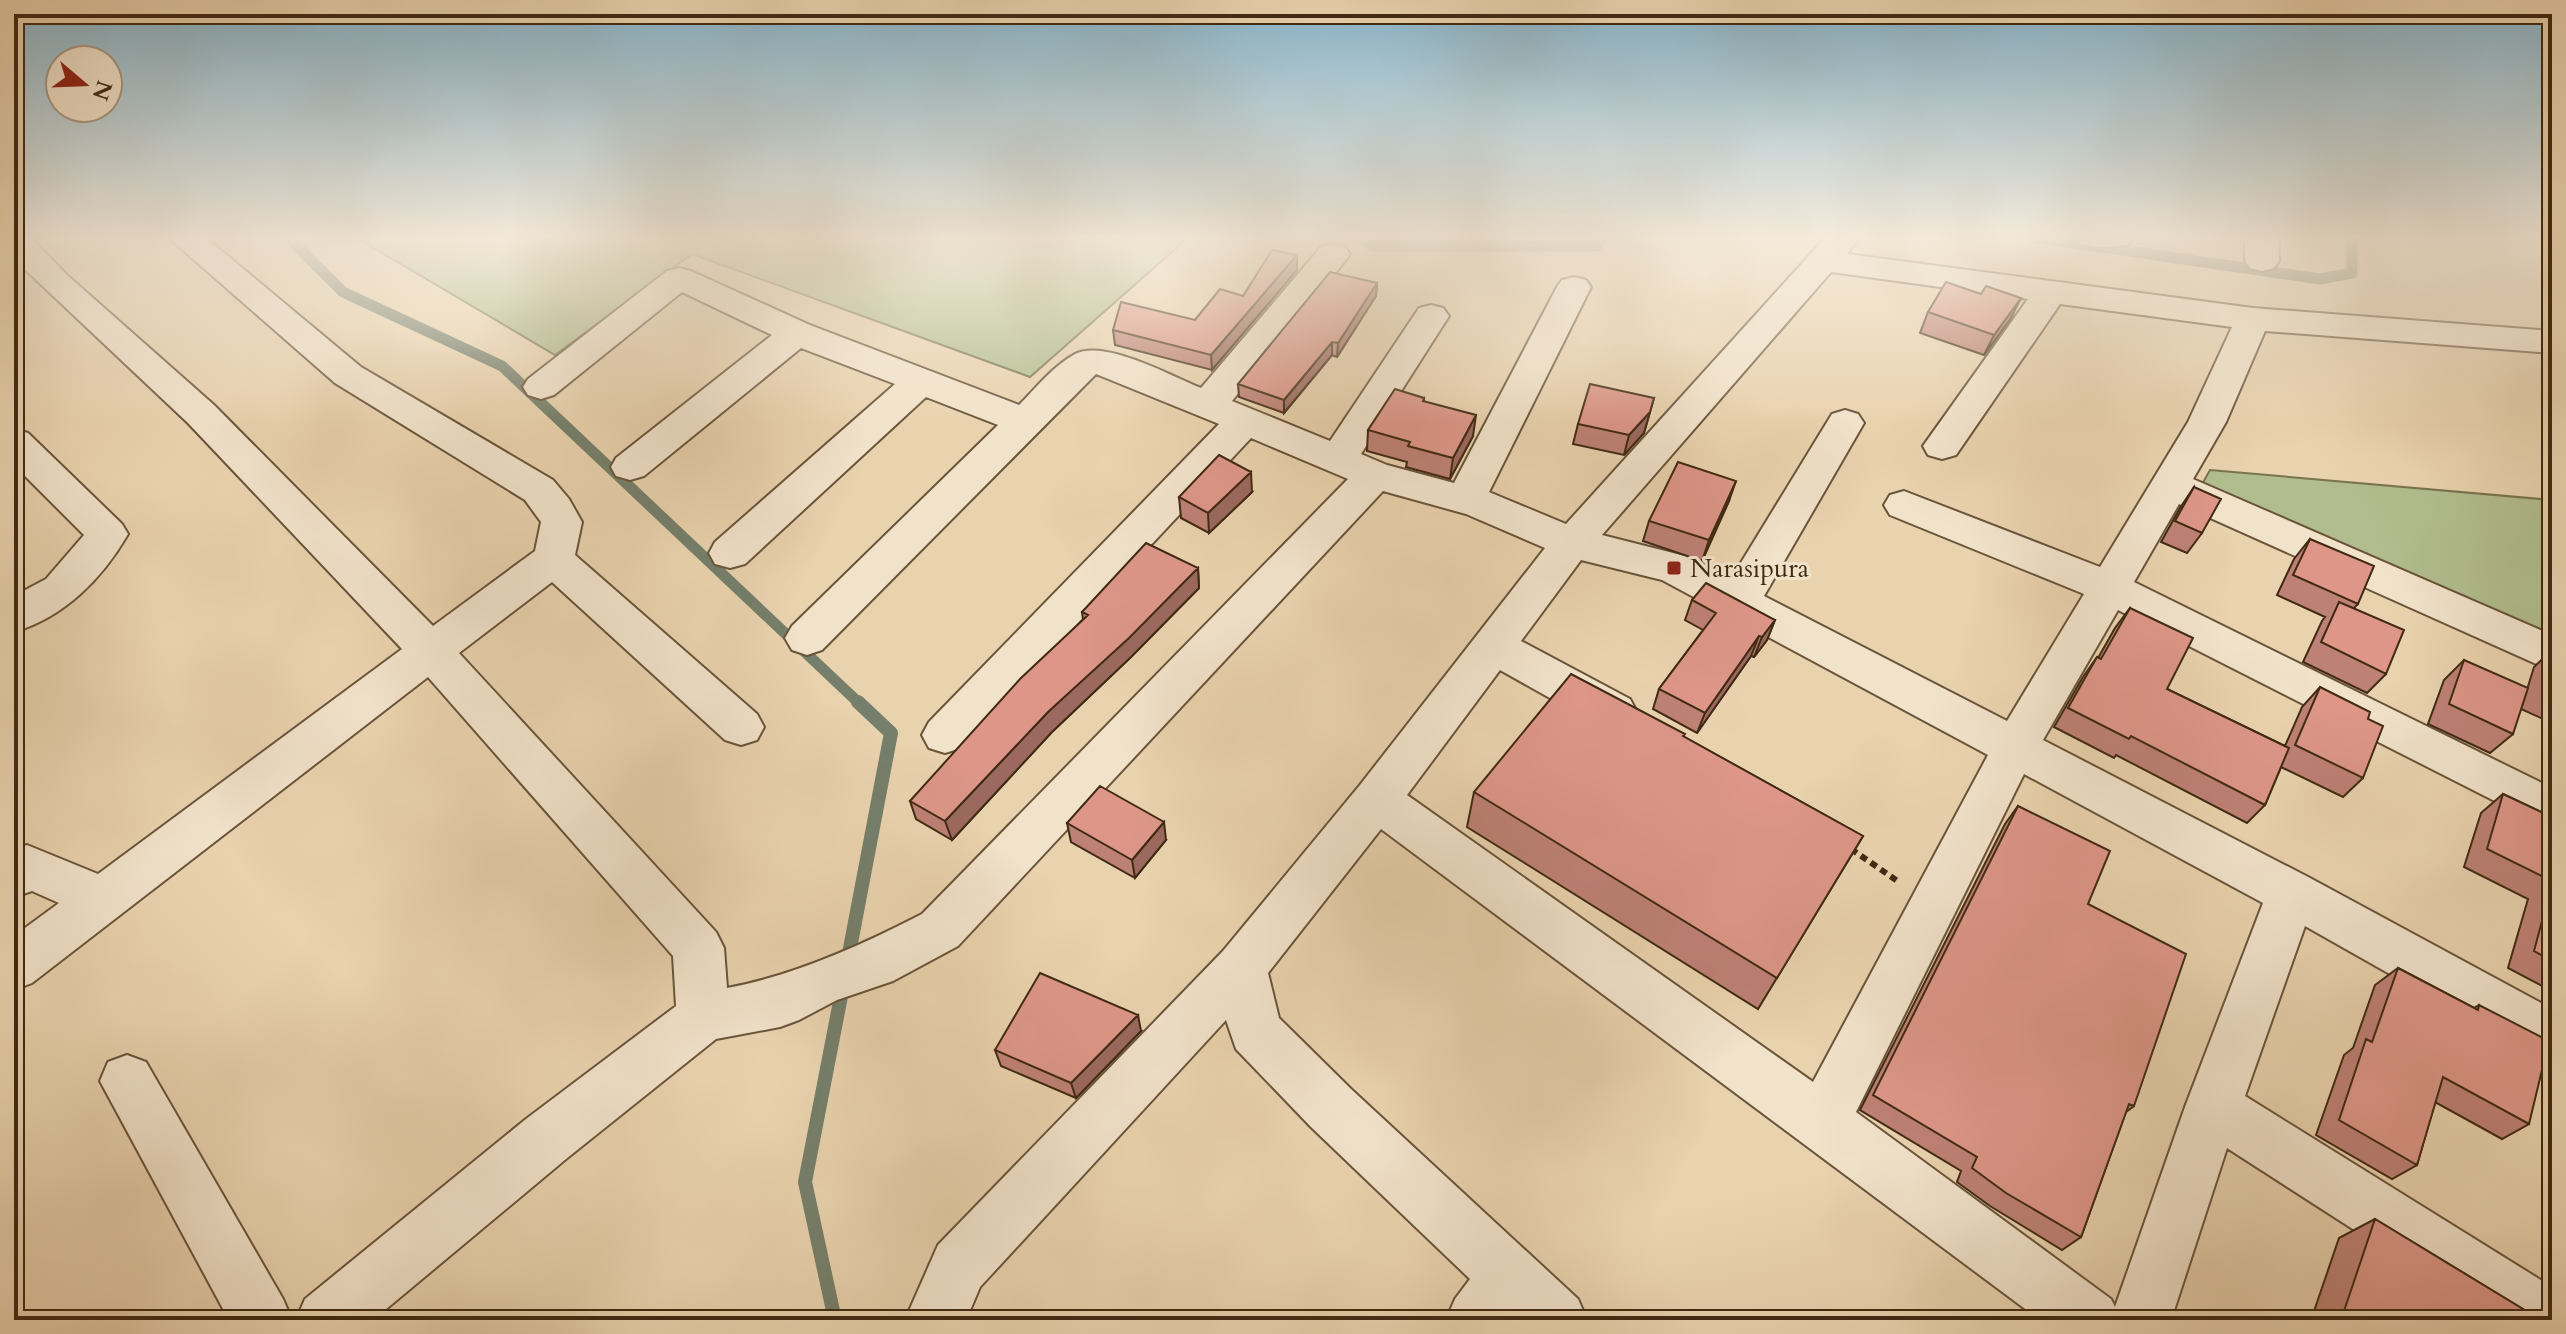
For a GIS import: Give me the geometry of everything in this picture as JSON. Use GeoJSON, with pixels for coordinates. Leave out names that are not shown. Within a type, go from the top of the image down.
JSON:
{"type":"FeatureCollection","features":[{"type":"Feature","properties":{"kind":"street"},"geometry":{"type":"LineString","coordinates":[[74,299],[201,414],[432,652],[698,948],[703,1017]]}},
{"type":"Feature","properties":{"kind":"street"},"geometry":{"type":"LineString","coordinates":[[14,966],[553,559],[563,529],[562,517],[539,490],[348,375],[258,299]]}},
{"type":"Feature","properties":{"kind":"street"},"geometry":{"type":"LineString","coordinates":[[541,387],[652,299]]}},
{"type":"Feature","properties":{"kind":"street"},"geometry":{"type":"LineString","coordinates":[[725,299],[797,333],[1026,422]]}},
{"type":"Feature","properties":{"kind":"street"},"geometry":{"type":"LineString","coordinates":[[945,735],[1223,414],[1220,392],[1296,299]]}},
{"type":"Feature","properties":{"kind":"street"},"geometry":{"type":"LineString","coordinates":[[1465,500],[1568,299]]}},
{"type":"Feature","properties":{"kind":"street"},"geometry":{"type":"LineString","coordinates":[[935,1320],[959,1266],[1241,968],[1377,799],[1572,543],[1789,299]]}},
{"type":"Feature","properties":{"kind":"street"},"geometry":{"type":"LineString","coordinates":[[1942,446],[2046,299]]}},
{"type":"Feature","properties":{"kind":"street"},"geometry":{"type":"LineString","coordinates":[[2105,299],[2253,319],[2552,342]]}},
{"type":"Feature","properties":{"kind":"street"},"geometry":{"type":"LineString","coordinates":[[326,1320],[546,1139],[703,1017],[780,1003],[823,981],[875,964],[940,930],[1357,468],[1431,316]]}},
{"type":"Feature","properties":{"kind":"street"},"geometry":{"type":"LineString","coordinates":[[1822,1121],[2014,749],[2207,422],[2253,319]]}},
{"type":"Feature","properties":{"kind":"street"},"geometry":{"type":"LineString","coordinates":[[630,467],[797,333]]}},
{"type":"Feature","properties":{"kind":"street"},"geometry":{"type":"LineString","coordinates":[[807,638],[1071,375],[1089,362],[1109,364],[1357,468],[1465,500],[1572,543],[1674,568],[2292,893],[2552,1037]]}},
{"type":"Feature","properties":{"kind":"street"},"geometry":{"type":"LineString","coordinates":[[730,553],[921,381]]}},
{"type":"Feature","properties":{"kind":"street"},"geometry":{"type":"LineString","coordinates":[[1739,602],[1845,423]]}},
{"type":"Feature","properties":{"kind":"street"},"geometry":{"type":"LineString","coordinates":[[14,442],[108,534],[61,590],[14,616]]}},
{"type":"Feature","properties":{"kind":"street"},"geometry":{"type":"LineString","coordinates":[[2172,485],[2552,654]]}},
{"type":"Feature","properties":{"kind":"street"},"geometry":{"type":"LineString","coordinates":[[1904,505],[2110,588],[2552,810]]}},
{"type":"Feature","properties":{"kind":"street"},"geometry":{"type":"LineString","coordinates":[[553,559],[741,727]]}},
{"type":"Feature","properties":{"kind":"street"},"geometry":{"type":"LineString","coordinates":[[1493,646],[1647,731]]}},
{"type":"Feature","properties":{"kind":"street"},"geometry":{"type":"LineString","coordinates":[[1377,799],[1822,1121],[2090,1320]]}},
{"type":"Feature","properties":{"kind":"street"},"geometry":{"type":"LineString","coordinates":[[14,876],[27,866],[104,899]]}},
{"type":"Feature","properties":{"kind":"street"},"geometry":{"type":"LineString","coordinates":[[2141,1320],[2213,1107],[2292,893]]}},
{"type":"Feature","properties":{"kind":"street"},"geometry":{"type":"LineString","coordinates":[[1241,968],[1255,1031],[1331,1108],[1493,1298],[1557,1320]]}},
{"type":"Feature","properties":{"kind":"street"},"geometry":{"type":"LineString","coordinates":[[127,1081],[262,1320]]}},
{"type":"Feature","properties":{"kind":"street"},"geometry":{"type":"LineString","coordinates":[[2213,1107],[2549,1320]]}},
{"type":"Feature","properties":{"kind":"path"},"geometry":{"type":"LineString","coordinates":[[1848,847],[1866,862],[1935,903]]}},
{"type":"Feature","properties":{"kind":"green space"},"geometry":{"type":"Polygon","coordinates":[[[461,299],[631,299],[555,355],[461,299]]]}},
{"type":"Feature","properties":{"kind":"green space"},"geometry":{"type":"Polygon","coordinates":[[[816,299],[1118,299],[1030,377],[816,299]]]}},
{"type":"Feature","properties":{"kind":"green space"},"geometry":{"type":"Polygon","coordinates":[[[2210,470],[2552,500],[2552,636],[2201,486],[2210,470]]]}},
{"type":"Feature","properties":{"kind":"building"},"geometry":{"type":"Polygon","coordinates":[[[1212,299],[1259,299],[1211,355],[1113,330],[1121,302],[1195,320],[1212,299]]]}},
{"type":"Feature","properties":{"kind":"building"},"geometry":{"type":"Polygon","coordinates":[[[1308,299],[1366,299],[1338,343],[1332,342],[1284,400],[1238,384],[1308,299]]]}},
{"type":"Feature","properties":{"kind":"building"},"geometry":{"type":"Polygon","coordinates":[[[1936,299],[2020,299],[1994,335],[1928,312],[1936,299]]]}},
{"type":"Feature","properties":{"kind":"building"},"geometry":{"type":"Polygon","coordinates":[[[1590,384],[1654,398],[1650,412],[1629,435],[1578,424],[1590,384]]]}},
{"type":"Feature","properties":{"kind":"building"},"geometry":{"type":"Polygon","coordinates":[[[1395,389],[1424,398],[1423,401],[1476,415],[1453,458],[1408,446],[1410,442],[1368,430],[1395,389]]]}},
{"type":"Feature","properties":{"kind":"building"},"geometry":{"type":"Polygon","coordinates":[[[1219,455],[1251,472],[1208,513],[1179,497],[1219,455]]]}},
{"type":"Feature","properties":{"kind":"building"},"geometry":{"type":"Polygon","coordinates":[[[1678,462],[1736,481],[1709,540],[1649,521],[1678,462]]]}},
{"type":"Feature","properties":{"kind":"building"},"geometry":{"type":"Polygon","coordinates":[[[2194,487],[2221,499],[2202,533],[2175,521],[2194,487]]]}},
{"type":"Feature","properties":{"kind":"building"},"geometry":{"type":"Polygon","coordinates":[[[2310,539],[2374,566],[2358,604],[2293,575],[2310,539]]]}},
{"type":"Feature","properties":{"kind":"building"},"geometry":{"type":"Polygon","coordinates":[[[1146,543],[1198,568],[1129,638],[1048,712],[945,821],[910,801],[1020,679],[1088,615],[1082,612],[1146,543]]]}},
{"type":"Feature","properties":{"kind":"building"},"geometry":{"type":"Polygon","coordinates":[[[1706,583],[1775,620],[1762,637],[1759,636],[1705,713],[1659,689],[1716,613],[1692,600],[1706,583]]]}},
{"type":"Feature","properties":{"kind":"building"},"geometry":{"type":"Polygon","coordinates":[[[2339,602],[2404,630],[2386,674],[2321,642],[2339,602]]]}},
{"type":"Feature","properties":{"kind":"building"},"geometry":{"type":"Polygon","coordinates":[[[2130,608],[2193,638],[2167,689],[2289,748],[2265,805],[2131,736],[2129,739],[2068,708],[2130,608]]]}},
{"type":"Feature","properties":{"kind":"building"},"geometry":{"type":"Polygon","coordinates":[[[2464,660],[2528,688],[2513,734],[2449,704],[2464,660]]]}},
{"type":"Feature","properties":{"kind":"building"},"geometry":{"type":"Polygon","coordinates":[[[2552,660],[2552,694],[2543,690],[2552,660]]]}},
{"type":"Feature","properties":{"kind":"building"},"geometry":{"type":"Polygon","coordinates":[[[1571,674],[1685,734],[1683,736],[1863,836],[1777,978],[1474,792],[1571,674]]]}},
{"type":"Feature","properties":{"kind":"building"},"geometry":{"type":"Polygon","coordinates":[[[2320,687],[2370,712],[2368,719],[2383,726],[2363,778],[2295,745],[2320,687]]]}},
{"type":"Feature","properties":{"kind":"building"},"geometry":{"type":"Polygon","coordinates":[[[1100,786],[1164,822],[1132,860],[1067,823],[1100,786]]]}},
{"type":"Feature","properties":{"kind":"building"},"geometry":{"type":"Polygon","coordinates":[[[2503,794],[2552,817],[2552,881],[2487,849],[2503,794]]]}},
{"type":"Feature","properties":{"kind":"building"},"geometry":{"type":"Polygon","coordinates":[[[2018,806],[2110,851],[2088,904],[2186,954],[2134,1106],[2129,1104],[2081,1237],[2006,1193],[1972,1168],[1977,1157],[1873,1095],[2018,806]]]}},
{"type":"Feature","properties":{"kind":"building"},"geometry":{"type":"Polygon","coordinates":[[[2552,884],[2552,961],[2534,951],[2552,884]]]}},
{"type":"Feature","properties":{"kind":"building"},"geometry":{"type":"Polygon","coordinates":[[[2398,968],[2478,1010],[2479,1005],[2549,1041],[2529,1124],[2443,1077],[2417,1165],[2339,1120],[2366,1039],[2372,1042],[2398,968]]]}},
{"type":"Feature","properties":{"kind":"building"},"geometry":{"type":"Polygon","coordinates":[[[1040,973],[1138,1015],[1071,1083],[995,1050],[1040,973]]]}},
{"type":"Feature","properties":{"kind":"building"},"geometry":{"type":"Polygon","coordinates":[[[2375,1219],[2541,1320],[2341,1320],[2375,1219]]]}},
{"type":"Feature","properties":{"kind":"waterway"},"geometry":{"type":"LineString","coordinates":[[359,299],[502,366],[860,704]]}},
{"type":"Feature","properties":{"kind":"waterway"},"geometry":{"type":"LineString","coordinates":[[847,964],[891,733],[858,702]]}},
{"type":"Feature","properties":{"kind":"waterway"},"geometry":{"type":"LineString","coordinates":[[835,1320],[805,1182],[843,986]]}},
{"type":"Feature","properties":{"kind":"place","name":"Narasipura"},"geometry":{"type":"Point","coordinates":[1674,568]}}]}
